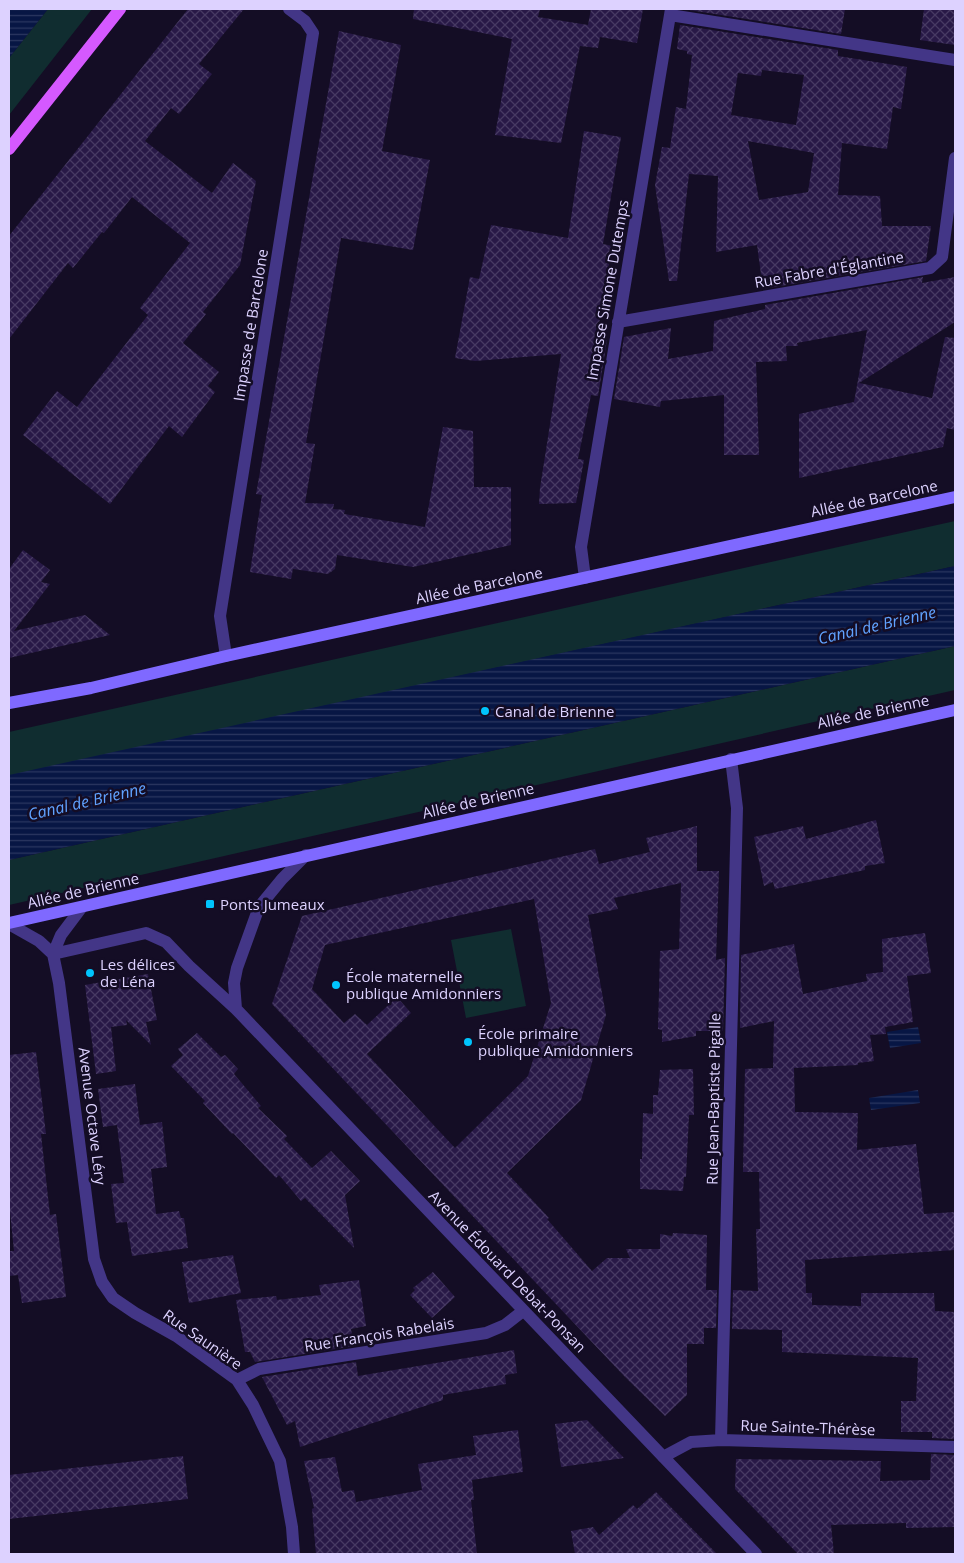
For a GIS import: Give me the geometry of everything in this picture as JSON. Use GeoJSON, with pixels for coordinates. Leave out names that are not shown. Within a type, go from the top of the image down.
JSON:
{"type":"FeatureCollection","features":[{"type":"Feature","properties":{"kind":"main road"},"geometry":{"type":"LineString","coordinates":[[9,149],[120,9]]}},
{"type":"Feature","properties":{"kind":"main road","name":"Allée de Barcelone"},"geometry":{"type":"LineString","coordinates":[[9,703],[91,688],[226,656],[955,497]]}},
{"type":"Feature","properties":{"kind":"main road","name":"Allée de Brienne"},"geometry":{"type":"LineString","coordinates":[[9,924],[955,710]]}},
{"type":"Feature","properties":{"kind":"street","name":"Impasse de Barcelone"},"geometry":{"type":"LineString","coordinates":[[226,656],[220,616],[313,34],[305,22],[289,9]]}},
{"type":"Feature","properties":{"kind":"street"},"geometry":{"type":"LineString","coordinates":[[671,12],[955,60]]}},
{"type":"Feature","properties":{"kind":"street","name":"Impasse Simone Dutemps"},"geometry":{"type":"LineString","coordinates":[[585,578],[581,547],[671,12]]}},
{"type":"Feature","properties":{"kind":"street","name":"Rue Fabre d'Églantine"},"geometry":{"type":"LineString","coordinates":[[618,322],[930,268],[942,257],[955,158]]}},
{"type":"Feature","properties":{"kind":"street","name":"Rue Jean-Baptiste Pigalle"},"geometry":{"type":"LineString","coordinates":[[721,1440],[737,808],[731,760]]}},
{"type":"Feature","properties":{"kind":"street"},"geometry":{"type":"LineString","coordinates":[[236,1009],[234,983],[237,968],[260,907],[282,879],[306,856]]}},
{"type":"Feature","properties":{"kind":"street"},"geometry":{"type":"LineString","coordinates":[[9,924],[39,941],[54,954],[61,935],[82,907]]}},
{"type":"Feature","properties":{"kind":"street","name":"Avenue Édouard Debat-Ponsan"},"geometry":{"type":"LineString","coordinates":[[54,954],[146,933],[166,942],[236,1009],[756,1554]]}},
{"type":"Feature","properties":{"kind":"street","name":"Avenue Octave Léry"},"geometry":{"type":"LineString","coordinates":[[54,954],[94,1259],[102,1282]]}},
{"type":"Feature","properties":{"kind":"street","name":"Rue Saunière"},"geometry":{"type":"LineString","coordinates":[[102,1282],[113,1298],[176,1336],[236,1380],[253,1405],[280,1461],[292,1527],[294,1554]]}},
{"type":"Feature","properties":{"kind":"street","name":"Rue François Rabelais"},"geometry":{"type":"LineString","coordinates":[[236,1380],[259,1369],[486,1333],[506,1325],[523,1310]]}},
{"type":"Feature","properties":{"kind":"street","name":"Rue Sainte-Thérèse"},"geometry":{"type":"LineString","coordinates":[[663,1457],[692,1442],[721,1440],[955,1448]]}},
{"type":"Feature","properties":{"kind":"green space"},"geometry":{"type":"Polygon","coordinates":[[[48,9],[92,9],[9,115],[9,58],[48,9]]]}},
{"type":"Feature","properties":{"kind":"green space"},"geometry":{"type":"Polygon","coordinates":[[[955,521],[955,566],[9,776],[9,732],[955,521]]]}},
{"type":"Feature","properties":{"kind":"green space"},"geometry":{"type":"Polygon","coordinates":[[[955,646],[955,690],[9,905],[9,860],[955,646]]]}},
{"type":"Feature","properties":{"kind":"green space"},"geometry":{"type":"Polygon","coordinates":[[[511,929],[526,1006],[466,1018],[451,940],[511,929]]]}},
{"type":"Feature","properties":{"kind":"water"},"geometry":{"type":"Polygon","coordinates":[[[9,9],[48,9],[9,58],[9,9]]]}},
{"type":"Feature","properties":{"kind":"water","name":"Canal de Brienne"},"geometry":{"type":"Polygon","coordinates":[[[955,566],[955,646],[9,860],[9,775],[955,566]]]}},
{"type":"Feature","properties":{"kind":"water"},"geometry":{"type":"Polygon","coordinates":[[[918,1027],[921,1043],[890,1048],[887,1032],[918,1027]]]}},
{"type":"Feature","properties":{"kind":"water"},"geometry":{"type":"Polygon","coordinates":[[[918,1090],[920,1103],[871,1110],[869,1098],[918,1090]]]}},
{"type":"Feature","properties":{"kind":"building"},"geometry":{"type":"Polygon","coordinates":[[[188,9],[244,9],[199,64],[212,74],[179,114],[171,108],[145,141],[212,193],[233,163],[256,181],[240,265],[203,312],[206,314],[183,343],[219,372],[208,386],[215,392],[182,437],[169,426],[110,504],[23,435],[57,391],[77,407],[148,315],[140,308],[190,243],[132,197],[73,268],[68,263],[9,339],[9,236],[188,9]]]}},
{"type":"Feature","properties":{"kind":"building"},"geometry":{"type":"Polygon","coordinates":[[[414,9],[540,9],[538,17],[588,25],[591,9],[643,9],[637,43],[600,37],[598,48],[580,46],[561,143],[495,135],[512,39],[413,19],[414,9]]]}},
{"type":"Feature","properties":{"kind":"building"},"geometry":{"type":"Polygon","coordinates":[[[683,9],[845,9],[841,34],[683,9]]]}},
{"type":"Feature","properties":{"kind":"building"},"geometry":{"type":"Polygon","coordinates":[[[924,9],[955,9],[955,45],[920,40],[924,9]]]}},
{"type":"Feature","properties":{"kind":"building"},"geometry":{"type":"Polygon","coordinates":[[[680,25],[838,50],[838,56],[907,67],[901,109],[893,107],[887,149],[842,143],[838,195],[880,196],[882,226],[931,226],[926,261],[763,289],[757,245],[716,252],[718,176],[689,174],[677,281],[669,281],[655,185],[662,147],[670,148],[676,107],[686,109],[692,55],[687,54],[687,51],[677,49],[680,25]],[[762,70],[761,76],[738,73],[731,115],[796,125],[804,75],[762,70]],[[748,141],[759,200],[808,192],[814,153],[748,141]]]}},
{"type":"Feature","properties":{"kind":"building"},"geometry":{"type":"Polygon","coordinates":[[[339,31],[401,45],[382,151],[430,160],[413,250],[341,238],[306,443],[315,444],[305,503],[334,504],[333,509],[345,510],[344,514],[425,527],[443,427],[473,431],[474,487],[511,487],[511,545],[413,567],[337,555],[335,569],[328,574],[293,569],[291,579],[250,572],[262,495],[256,494],[339,31]]]}},
{"type":"Feature","properties":{"kind":"building"},"geometry":{"type":"Polygon","coordinates":[[[584,131],[621,137],[603,244],[612,246],[596,342],[607,340],[598,396],[591,395],[578,459],[584,460],[576,503],[539,504],[561,354],[475,361],[455,358],[470,277],[479,279],[491,225],[568,238],[584,131]]]}},
{"type":"Feature","properties":{"kind":"building"},"geometry":{"type":"Polygon","coordinates":[[[923,277],[922,283],[955,277],[955,322],[859,383],[932,398],[945,337],[955,338],[955,430],[947,428],[943,447],[799,478],[799,414],[854,402],[867,330],[797,343],[798,346],[786,346],[787,361],[756,362],[759,455],[724,455],[724,395],[661,401],[660,407],[614,399],[624,337],[671,328],[668,359],[713,351],[714,321],[765,309],[765,305],[923,277]]]}},
{"type":"Feature","properties":{"kind":"building"},"geometry":{"type":"Polygon","coordinates":[[[23,550],[50,570],[41,582],[50,584],[14,631],[85,615],[110,635],[9,658],[9,569],[23,550]]]}},
{"type":"Feature","properties":{"kind":"building"},"geometry":{"type":"Polygon","coordinates":[[[876,820],[885,863],[865,866],[865,870],[775,889],[773,882],[764,886],[754,837],[803,826],[806,839],[876,820]]]}},
{"type":"Feature","properties":{"kind":"building"},"geometry":{"type":"Polygon","coordinates":[[[697,826],[697,871],[719,871],[716,960],[725,958],[723,1031],[696,1031],[696,1036],[662,1042],[662,1030],[658,1029],[660,951],[679,949],[681,883],[614,898],[618,909],[588,915],[606,1015],[581,1100],[507,1173],[549,1218],[547,1219],[592,1271],[607,1258],[630,1258],[626,1249],[660,1249],[660,1234],[672,1236],[673,1233],[707,1235],[706,1290],[717,1290],[716,1328],[704,1328],[704,1344],[687,1344],[687,1395],[665,1416],[625,1377],[272,1004],[302,916],[595,849],[599,864],[650,852],[646,838],[697,826]],[[534,899],[325,945],[312,989],[344,1023],[355,1014],[367,1025],[397,997],[411,1013],[367,1054],[455,1148],[528,1076],[551,1003],[534,899]]]}},
{"type":"Feature","properties":{"kind":"building"},"geometry":{"type":"Polygon","coordinates":[[[925,933],[931,973],[907,976],[913,1022],[885,1027],[886,1034],[870,1035],[874,1061],[858,1063],[858,1065],[794,1068],[795,1112],[858,1113],[857,1150],[916,1144],[924,1214],[955,1212],[955,1250],[805,1260],[806,1293],[812,1293],[812,1305],[861,1306],[861,1293],[934,1293],[935,1311],[955,1312],[955,1439],[932,1438],[932,1432],[901,1432],[901,1401],[916,1401],[918,1358],[782,1352],[782,1330],[732,1329],[733,1290],[758,1291],[756,1229],[760,1229],[759,1172],[743,1172],[745,1069],[773,1068],[774,1021],[740,1028],[741,955],[794,944],[803,994],[867,981],[866,974],[883,972],[882,939],[925,933]]]}},
{"type":"Feature","properties":{"kind":"building"},"geometry":{"type":"Polygon","coordinates":[[[148,974],[157,1020],[146,1022],[151,1045],[126,1020],[127,1025],[111,1027],[116,1071],[96,1074],[85,985],[148,974]]]}},
{"type":"Feature","properties":{"kind":"building"},"geometry":{"type":"Polygon","coordinates":[[[197,1033],[221,1057],[225,1055],[238,1069],[234,1074],[261,1106],[258,1108],[287,1136],[284,1139],[312,1168],[331,1151],[360,1181],[345,1195],[354,1248],[305,1198],[301,1201],[279,1175],[276,1178],[232,1134],[203,1103],[205,1101],[171,1066],[183,1055],[178,1049],[197,1033]]]}},
{"type":"Feature","properties":{"kind":"building"},"geometry":{"type":"Polygon","coordinates":[[[36,1052],[46,1134],[41,1134],[50,1215],[56,1214],[66,1297],[22,1303],[18,1275],[9,1276],[9,1251],[14,1251],[9,1202],[9,1055],[36,1052]]]}},
{"type":"Feature","properties":{"kind":"building"},"geometry":{"type":"Polygon","coordinates":[[[693,1069],[694,1115],[689,1115],[686,1177],[684,1177],[683,1191],[640,1189],[643,1113],[653,1114],[653,1095],[658,1095],[660,1070],[693,1069]]]}},
{"type":"Feature","properties":{"kind":"building"},"geometry":{"type":"Polygon","coordinates":[[[135,1084],[140,1125],[162,1122],[167,1167],[151,1169],[156,1214],[179,1211],[181,1218],[184,1218],[188,1248],[132,1256],[127,1222],[116,1223],[111,1184],[124,1183],[117,1125],[103,1127],[98,1089],[135,1084]]]}},
{"type":"Feature","properties":{"kind":"building"},"geometry":{"type":"Polygon","coordinates":[[[233,1255],[241,1293],[189,1303],[182,1262],[233,1255]]]}},
{"type":"Feature","properties":{"kind":"building"},"geometry":{"type":"Polygon","coordinates":[[[433,1272],[455,1297],[432,1318],[410,1295],[415,1290],[413,1288],[433,1272]]]}},
{"type":"Feature","properties":{"kind":"building"},"geometry":{"type":"Polygon","coordinates":[[[359,1280],[366,1326],[351,1329],[354,1346],[255,1362],[250,1352],[245,1352],[236,1300],[276,1296],[277,1300],[321,1295],[319,1285],[359,1280]]]}},
{"type":"Feature","properties":{"kind":"building"},"geometry":{"type":"Polygon","coordinates":[[[514,1350],[517,1373],[505,1375],[506,1384],[443,1395],[443,1400],[300,1447],[295,1421],[287,1425],[262,1377],[356,1362],[358,1376],[514,1350]]]}},
{"type":"Feature","properties":{"kind":"building"},"geometry":{"type":"Polygon","coordinates":[[[587,1420],[624,1458],[561,1467],[555,1424],[587,1420]]]}},
{"type":"Feature","properties":{"kind":"building"},"geometry":{"type":"Polygon","coordinates":[[[518,1430],[523,1472],[472,1480],[474,1500],[471,1500],[477,1554],[316,1554],[312,1509],[314,1508],[304,1461],[335,1457],[342,1492],[354,1490],[356,1502],[422,1490],[418,1464],[476,1455],[473,1436],[518,1430]]]}},
{"type":"Feature","properties":{"kind":"building"},"geometry":{"type":"Polygon","coordinates":[[[931,1454],[955,1455],[955,1527],[906,1528],[906,1523],[831,1525],[834,1554],[798,1554],[735,1489],[736,1459],[881,1461],[880,1481],[930,1480],[931,1454]]]}},
{"type":"Feature","properties":{"kind":"building"},"geometry":{"type":"Polygon","coordinates":[[[183,1456],[188,1499],[9,1519],[9,1475],[183,1456]]]}},
{"type":"Feature","properties":{"kind":"building"},"geometry":{"type":"Polygon","coordinates":[[[656,1492],[717,1554],[575,1554],[571,1531],[593,1527],[599,1535],[633,1505],[637,1509],[656,1492]]]}},
{"type":"Feature","properties":{"kind":"place","name":"Canal de Brienne"},"geometry":{"type":"Point","coordinates":[485,711]}},
{"type":"Feature","properties":{"kind":"place","name":"Ponts Jumeaux"},"geometry":{"type":"Point","coordinates":[210,904]}},
{"type":"Feature","properties":{"kind":"place","name":"Les délices de Léna"},"geometry":{"type":"Point","coordinates":[90,973]}},
{"type":"Feature","properties":{"kind":"place","name":"École maternelle publique Amidonniers"},"geometry":{"type":"Point","coordinates":[336,985]}},
{"type":"Feature","properties":{"kind":"place","name":"École primaire publique Amidonniers"},"geometry":{"type":"Point","coordinates":[468,1042]}}]}
